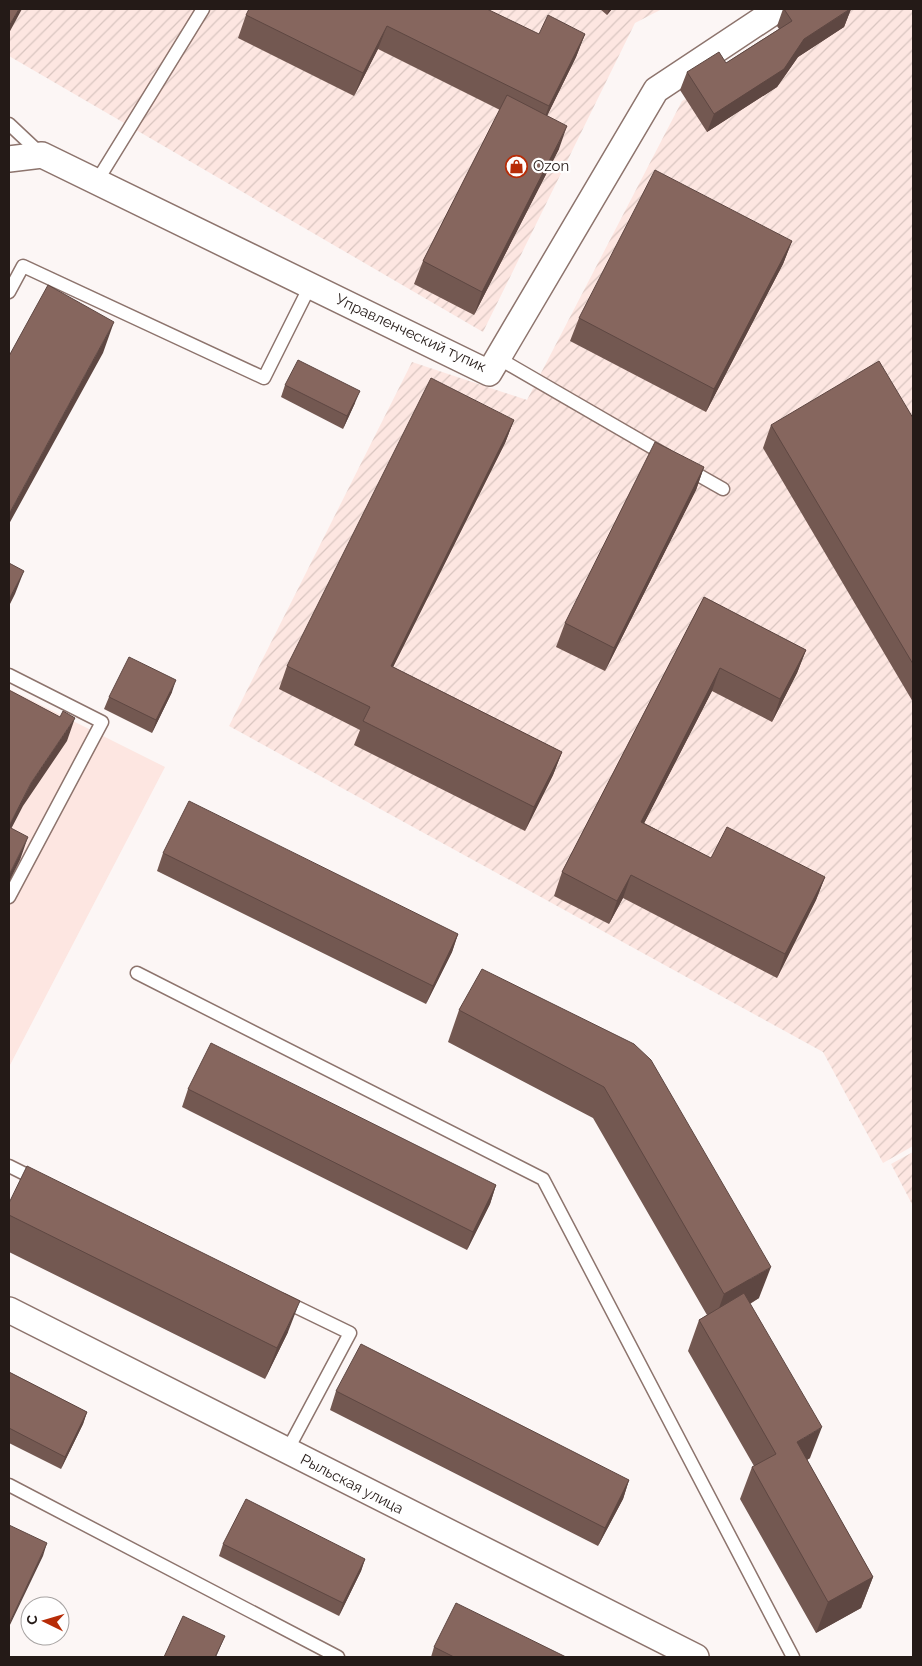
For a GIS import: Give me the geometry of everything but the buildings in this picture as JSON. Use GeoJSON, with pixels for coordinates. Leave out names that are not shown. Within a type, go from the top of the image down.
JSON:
{"type":"FeatureCollection","features":[{"type":"Feature","properties":{"kind":"street","name":"Управленческий тупик"},"geometry":{"type":"LineString","coordinates":[[42,155],[489,373],[656,90],[778,9]]}},
{"type":"Feature","properties":{"kind":"street"},"geometry":{"type":"LineString","coordinates":[[9,159],[42,155]]}},
{"type":"Feature","properties":{"kind":"street","name":"Рыльская улица"},"geometry":{"type":"LineString","coordinates":[[9,1310],[696,1657]]}},
{"type":"Feature","properties":{"kind":"lane"},"geometry":{"type":"LineString","coordinates":[[97,181],[203,9]]}},
{"type":"Feature","properties":{"kind":"lane"},"geometry":{"type":"LineString","coordinates":[[9,124],[42,155]]}},
{"type":"Feature","properties":{"kind":"lane"},"geometry":{"type":"LineString","coordinates":[[9,292],[23,266],[264,378],[310,286]]}},
{"type":"Feature","properties":{"kind":"lane"},"geometry":{"type":"LineString","coordinates":[[498,358],[723,489]]}},
{"type":"Feature","properties":{"kind":"lane"},"geometry":{"type":"LineString","coordinates":[[9,675],[102,722],[9,897]]}},
{"type":"Feature","properties":{"kind":"lane"},"geometry":{"type":"LineString","coordinates":[[137,973],[543,1179],[793,1657]]}},
{"type":"Feature","properties":{"kind":"lane"},"geometry":{"type":"LineString","coordinates":[[9,1166],[53,1188]]}},
{"type":"Feature","properties":{"kind":"lane"},"geometry":{"type":"LineString","coordinates":[[272,1295],[350,1333],[287,1451]]}},
{"type":"Feature","properties":{"kind":"lane"},"geometry":{"type":"LineString","coordinates":[[9,1485],[338,1657]]}},
{"type":"Feature","properties":{"kind":"shaded area"},"geometry":{"type":"Polygon","coordinates":[[[9,9],[662,9],[635,23],[483,332],[9,56],[9,9]]]}},
{"type":"Feature","properties":{"kind":"shaded area"},"geometry":{"type":"Polygon","coordinates":[[[836,9],[913,9],[913,1146],[883,1163],[823,1052],[229,726],[412,362],[527,400],[682,101],[836,9]]]}},
{"type":"Feature","properties":{"kind":"shaded area"},"geometry":{"type":"Polygon","coordinates":[[[9,689],[165,767],[9,1067],[9,689]]]}},
{"type":"Feature","properties":{"kind":"shaded area"},"geometry":{"type":"Polygon","coordinates":[[[913,1152],[913,1206],[891,1164],[913,1152]]]}},
{"type":"Feature","properties":{"kind":"place","name":"Ozon"},"geometry":{"type":"Point","coordinates":[517,166]}}]}
